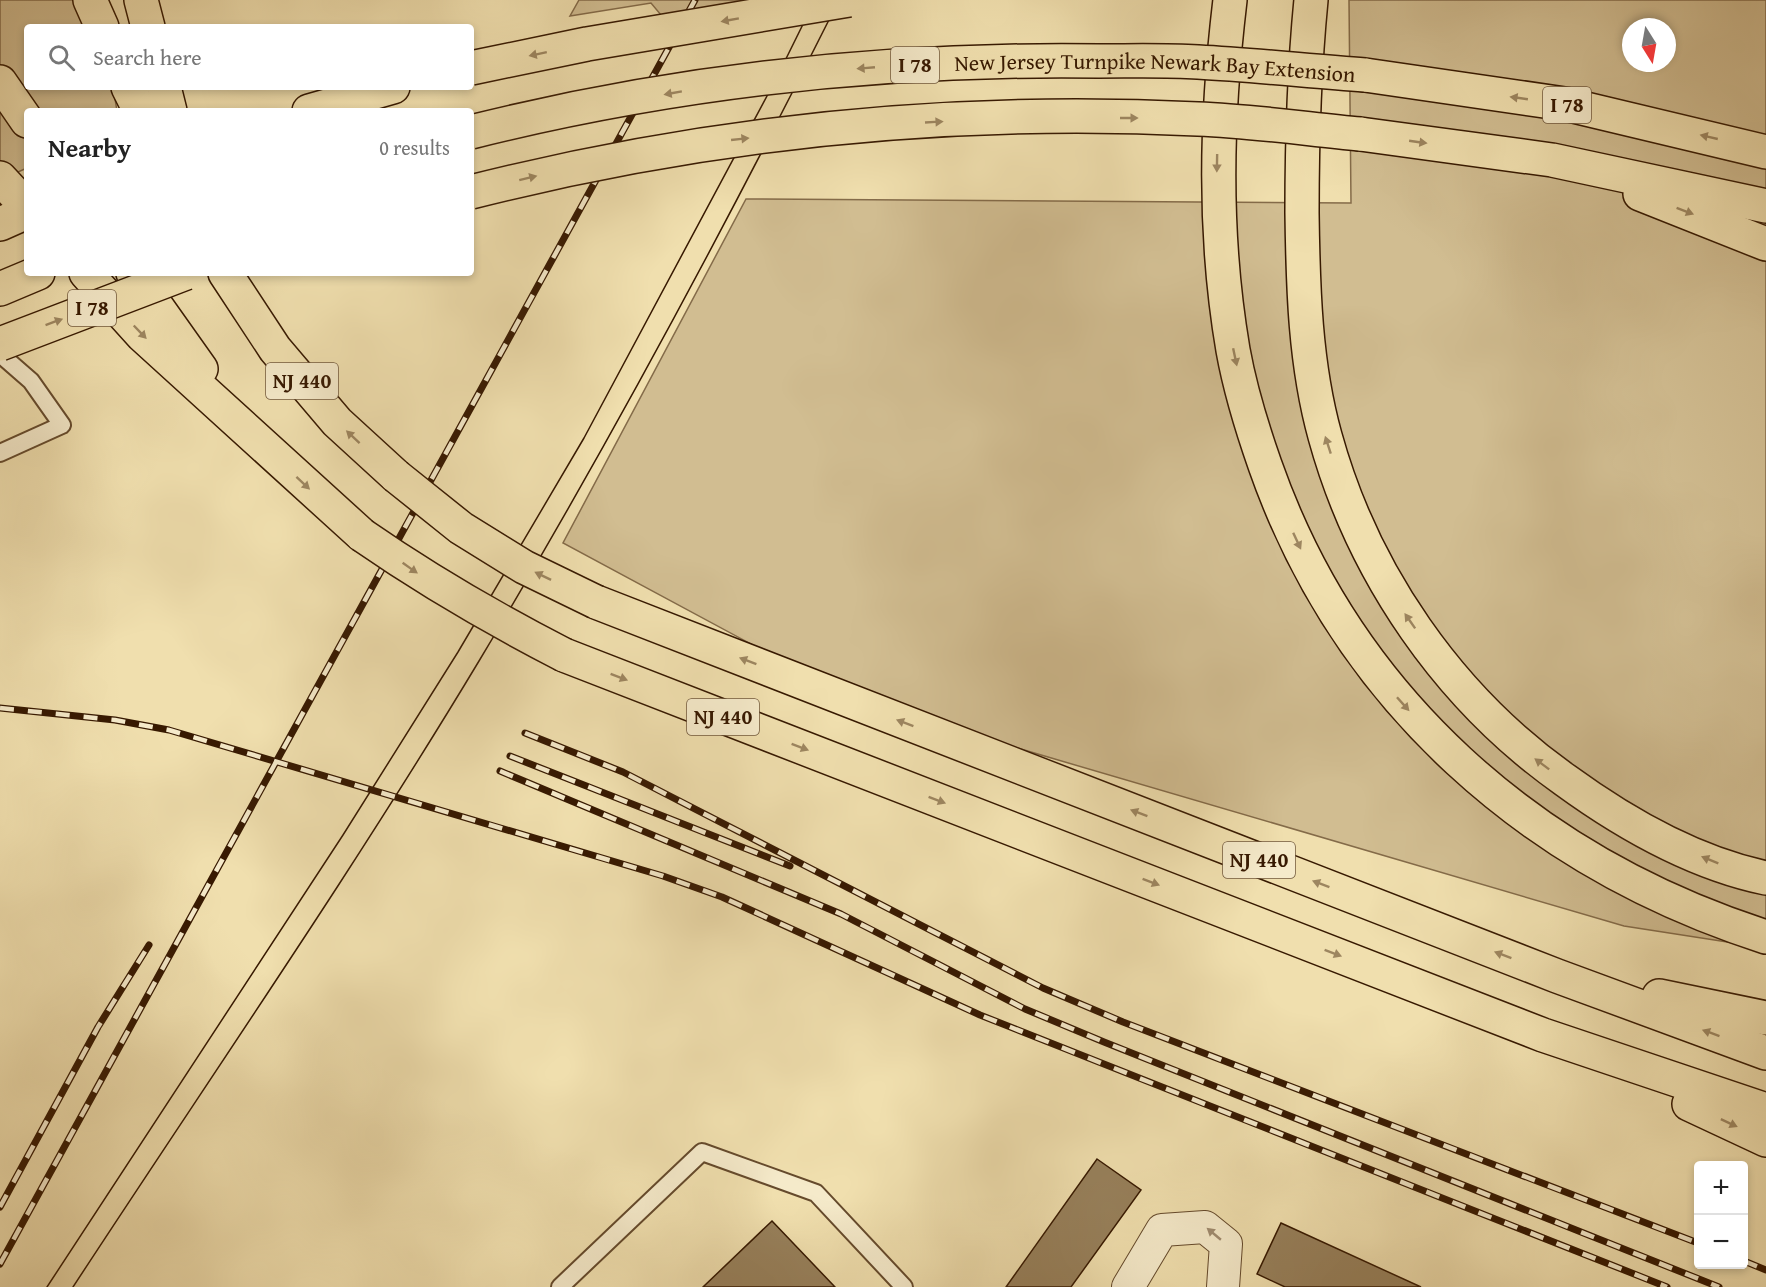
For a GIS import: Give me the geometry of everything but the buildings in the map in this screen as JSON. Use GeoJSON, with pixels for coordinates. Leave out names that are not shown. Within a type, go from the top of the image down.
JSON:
{"type":"FeatureCollection","features":[{"type":"Feature","properties":{"kind":"highway"},"geometry":{"type":"LineString","coordinates":[[90,0],[101,24]]}},
{"type":"Feature","properties":{"kind":"highway"},"geometry":{"type":"LineString","coordinates":[[141,0],[147,24]]}},
{"type":"Feature","properties":{"kind":"highway"},"geometry":{"type":"LineString","coordinates":[[474,67],[587,44],[849,0]]}},
{"type":"Feature","properties":{"kind":"highway"},"geometry":{"type":"LineString","coordinates":[[1230,0],[1221,78],[1217,167],[1221,258],[1233,352],[1252,427],[1274,490],[1309,567],[1349,635],[1399,700],[1455,760],[1513,809],[1578,852],[1642,887],[1700,914],[1766,937]]}},
{"type":"Feature","properties":{"kind":"highway"},"geometry":{"type":"LineString","coordinates":[[1311,0],[1302,144],[1302,255],[1307,335],[1325,436],[1357,525],[1376,564],[1401,607],[1462,688],[1537,760],[1629,822],[1711,861],[1766,878]]}},
{"type":"Feature","properties":{"kind":"highway","name":"New Jersey Turnpike Newark Bay Extension"},"geometry":{"type":"LineString","coordinates":[[474,131],[524,119],[698,88],[865,68],[1017,60],[1197,62],[1365,75],[1565,104],[1766,152]]}},
{"type":"Feature","properties":{"kind":"highway"},"geometry":{"type":"LineString","coordinates":[[0,82],[24,117]]}},
{"type":"Feature","properties":{"kind":"highway"},"geometry":{"type":"LineString","coordinates":[[130,90],[138,108]]}},
{"type":"Feature","properties":{"kind":"highway"},"geometry":{"type":"LineString","coordinates":[[165,90],[169,108]]}},
{"type":"Feature","properties":{"kind":"highway"},"geometry":{"type":"LineString","coordinates":[[320,108],[382,90]]}},
{"type":"Feature","properties":{"kind":"highway"},"geometry":{"type":"LineString","coordinates":[[474,191],[539,175],[707,143],[867,125],[1019,117],[1198,119],[1360,134],[1552,160],[1766,206]]}},
{"type":"Feature","properties":{"kind":"highway"},"geometry":{"type":"LineString","coordinates":[[1552,160],[1766,244]]}},
{"type":"Feature","properties":{"kind":"highway"},"geometry":{"type":"LineString","coordinates":[[0,178],[24,204]]}},
{"type":"Feature","properties":{"kind":"highway"},"geometry":{"type":"LineString","coordinates":[[0,224],[24,214]]}},
{"type":"Feature","properties":{"kind":"highway"},"geometry":{"type":"LineString","coordinates":[[0,289],[31,276]]}},
{"type":"Feature","properties":{"kind":"highway","name":"NJ 440"},"geometry":{"type":"LineString","coordinates":[[89,276],[142,335],[362,535],[420,575],[491,618],[564,656],[1544,1035],[1766,1110]]}},
{"type":"Feature","properties":{"kind":"highway"},"geometry":{"type":"LineString","coordinates":[[135,276],[192,358],[260,443]]}},
{"type":"Feature","properties":{"kind":"highway","name":"I 78"},"geometry":{"type":"LineString","coordinates":[[0,344],[178,276]]}},
{"type":"Feature","properties":{"kind":"highway","name":"NJ 440"},"geometry":{"type":"LineString","coordinates":[[227,276],[275,349],[337,422],[396,476],[461,528],[524,567],[596,602],[1557,976],[1766,1053]]}},
{"type":"Feature","properties":{"kind":"highway"},"geometry":{"type":"LineString","coordinates":[[1557,976],[1766,1018]]}},
{"type":"Feature","properties":{"kind":"highway"},"geometry":{"type":"LineString","coordinates":[[1544,1035],[1766,1140]]}},
{"type":"Feature","properties":{"kind":"street"},"geometry":{"type":"LineString","coordinates":[[1128,1287],[1162,1230],[1205,1227],[1226,1244],[1222,1287]]}},
{"type":"Feature","properties":{"kind":"lane"},"geometry":{"type":"LineString","coordinates":[[0,354],[31,381],[62,425],[0,453]]}},
{"type":"Feature","properties":{"kind":"lane"},"geometry":{"type":"LineString","coordinates":[[560,1287],[702,1152],[816,1193],[904,1287]]}},
{"type":"Feature","properties":{"kind":"shaded area"},"geometry":{"type":"Polygon","coordinates":[[[0,0],[96,0],[100,24],[24,24],[24,90],[114,90],[116,108],[24,108],[24,169],[0,180],[0,0]]]}},
{"type":"Feature","properties":{"kind":"shaded area"},"geometry":{"type":"Polygon","coordinates":[[[579,0],[782,0],[666,21],[651,3],[570,16],[579,0]]]}},
{"type":"Feature","properties":{"kind":"shaded area"},"geometry":{"type":"Polygon","coordinates":[[[1349,0],[1766,0],[1766,948],[1624,926],[857,701],[563,543],[746,199],[1351,203],[1349,0]]]}},
{"type":"Feature","properties":{"kind":"tram line"},"geometry":{"type":"LineString","coordinates":[[47,1287],[343,835],[458,652],[584,438],[775,81],[815,0]]}},
{"type":"Feature","properties":{"kind":"tram line"},"geometry":{"type":"LineString","coordinates":[[73,1287],[330,898],[479,661],[574,499],[665,334],[754,168],[839,0]]}},
{"type":"Feature","properties":{"kind":"railway"},"geometry":{"type":"LineString","coordinates":[[0,1264],[695,0]]}},
{"type":"Feature","properties":{"kind":"railway"},"geometry":{"type":"LineString","coordinates":[[0,708],[115,720],[169,730],[663,876],[722,897],[980,1015],[1667,1287]]}},
{"type":"Feature","properties":{"kind":"railway"},"geometry":{"type":"LineString","coordinates":[[525,733],[623,772],[1043,988],[1123,1022],[1694,1241]]}},
{"type":"Feature","properties":{"kind":"railway"},"geometry":{"type":"LineString","coordinates":[[510,756],[790,866]]}},
{"type":"Feature","properties":{"kind":"railway"},"geometry":{"type":"LineString","coordinates":[[500,771],[841,914],[1025,1009],[1719,1287]]}},
{"type":"Feature","properties":{"kind":"railway"},"geometry":{"type":"LineString","coordinates":[[0,1207],[98,1027],[149,945]]}},
{"type":"Feature","properties":{"kind":"railway"},"geometry":{"type":"LineString","coordinates":[[1748,1263],[1766,1270]]}}]}
